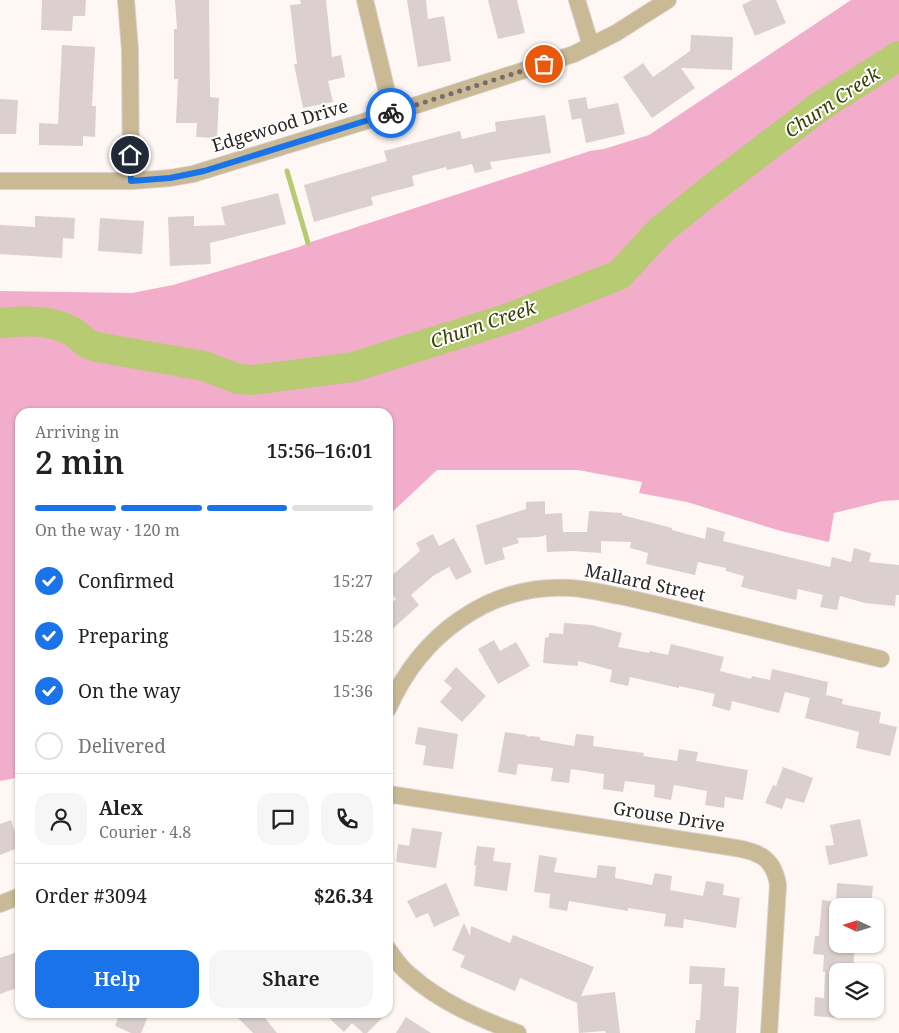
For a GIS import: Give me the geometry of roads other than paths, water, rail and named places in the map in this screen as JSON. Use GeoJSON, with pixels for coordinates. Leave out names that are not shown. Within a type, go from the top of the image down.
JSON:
{"type":"FeatureCollection","features":[{"type":"Feature","properties":{"kind":"street"},"geometry":{"type":"LineString","coordinates":[[126,0],[130,50],[131,181]]}},
{"type":"Feature","properties":{"kind":"street"},"geometry":{"type":"LineString","coordinates":[[365,0],[392,113]]}},
{"type":"Feature","properties":{"kind":"street"},"geometry":{"type":"LineString","coordinates":[[577,0],[591,46]]}},
{"type":"Feature","properties":{"kind":"street","name":"Edgewood Drive"},"geometry":{"type":"LineString","coordinates":[[0,182],[131,181],[193,174],[561,59],[616,33],[668,0]]}},
{"type":"Feature","properties":{"kind":"street","name":"Mallard Street"},"geometry":{"type":"LineString","coordinates":[[393,698],[412,665],[444,632],[472,612],[494,601],[517,593],[539,590],[570,588],[588,590],[663,606],[880,659]]}},
{"type":"Feature","properties":{"kind":"street","name":"Grouse Drive"},"geometry":{"type":"LineString","coordinates":[[393,795],[736,848],[761,855],[774,869],[778,884],[770,1033]]}},
{"type":"Feature","properties":{"kind":"street"},"geometry":{"type":"LineString","coordinates":[[0,904],[15,898]]}},
{"type":"Feature","properties":{"kind":"street"},"geometry":{"type":"LineString","coordinates":[[393,956],[408,975],[426,988],[470,1013],[518,1033]]}},
{"type":"Feature","properties":{"kind":"waterway","name":"Churn Creek"},"geometry":{"type":"LineString","coordinates":[[0,323],[44,322],[72,331],[94,346],[204,366],[238,379],[253,380],[353,367],[509,318],[619,275],[660,231],[704,195],[819,107],[899,56]]}},
{"type":"Feature","properties":{"kind":"waterway"},"geometry":{"type":"LineString","coordinates":[[287,171],[308,243]]}}]}
